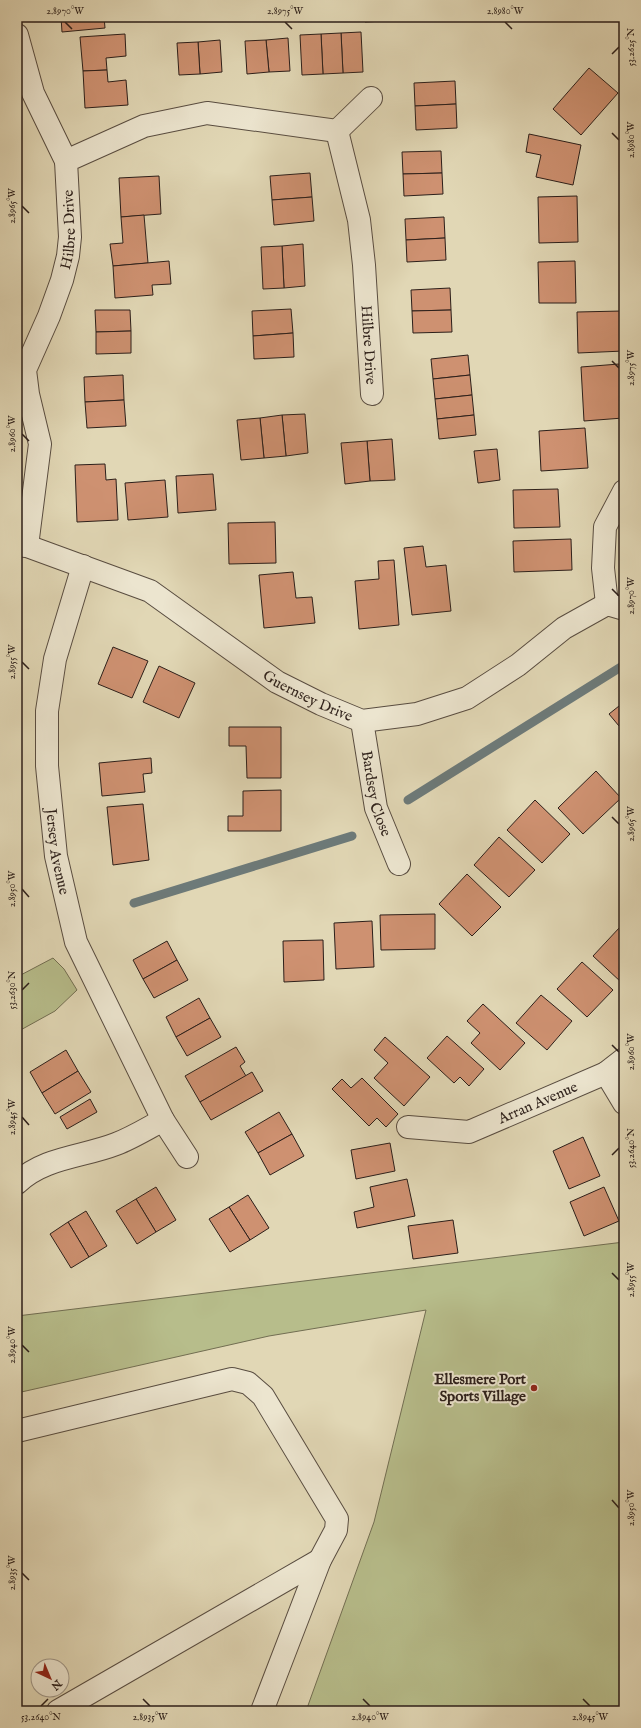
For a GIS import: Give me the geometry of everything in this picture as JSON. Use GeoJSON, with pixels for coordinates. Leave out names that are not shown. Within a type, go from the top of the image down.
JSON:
{"type":"FeatureCollection","features":[{"type":"Feature","properties":{"kind":"street"},"geometry":{"type":"LineString","coordinates":[[17,35],[25,97],[66,161],[144,126],[207,113],[337,131],[370,98]]}},
{"type":"Feature","properties":{"kind":"street","name":"Hilbre Drive"},"geometry":{"type":"LineString","coordinates":[[337,131],[360,227],[364,265],[372,394]]}},
{"type":"Feature","properties":{"kind":"street","name":"Hilbre Drive"},"geometry":{"type":"LineString","coordinates":[[22,546],[40,444],[28,394],[25,370],[62,280],[68,256],[70,237],[66,161]]}},
{"type":"Feature","properties":{"kind":"street"},"geometry":{"type":"LineString","coordinates":[[616,606],[603,568],[605,527],[624,491]]}},
{"type":"Feature","properties":{"kind":"street","name":"Guernsey Drive"},"geometry":{"type":"LineString","coordinates":[[22,546],[83,566],[150,591],[277,682],[321,704],[362,721],[417,714],[467,698],[518,665],[564,628],[616,606]]}},
{"type":"Feature","properties":{"kind":"street","name":"Jersey Avenue"},"geometry":{"type":"LineString","coordinates":[[83,566],[55,660],[47,711],[46,766],[56,856],[76,942],[163,1120],[187,1157]]}},
{"type":"Feature","properties":{"kind":"street","name":"Bardsey Close"},"geometry":{"type":"LineString","coordinates":[[362,721],[376,808],[399,864]]}},
{"type":"Feature","properties":{"kind":"street","name":"Arran Avenue"},"geometry":{"type":"LineString","coordinates":[[408,1127],[469,1132],[606,1074],[624,1059]]}},
{"type":"Feature","properties":{"kind":"street"},"geometry":{"type":"LineString","coordinates":[[606,1074],[624,1102]]}},
{"type":"Feature","properties":{"kind":"street"},"geometry":{"type":"LineString","coordinates":[[17,1183],[25,1175],[52,1162],[79,1156],[117,1144],[163,1120]]}},
{"type":"Feature","properties":{"kind":"street"},"geometry":{"type":"LineString","coordinates":[[17,1431],[232,1379],[248,1383],[263,1396],[337,1519],[336,1530],[320,1560],[262,1711]]}},
{"type":"Feature","properties":{"kind":"street"},"geometry":{"type":"LineString","coordinates":[[58,1711],[320,1560]]}},
{"type":"Feature","properties":{"kind":"green space"},"geometry":{"type":"Polygon","coordinates":[[[53,958],[64,969],[77,990],[55,1011],[17,1032],[17,977],[53,958]]]}},
{"type":"Feature","properties":{"kind":"green space","name":"Ellesmere Port Sports Village"},"geometry":{"type":"Polygon","coordinates":[[[624,1242],[624,1711],[306,1711],[374,1522],[426,1310],[269,1336],[17,1393],[17,1316],[624,1242]]]}},
{"type":"Feature","properties":{"kind":"building"},"geometry":{"type":"Polygon","coordinates":[[[61,17],[104,17],[105,28],[62,32],[61,17]]]}},
{"type":"Feature","properties":{"kind":"building"},"geometry":{"type":"Polygon","coordinates":[[[365,17],[402,17],[402,20],[365,22],[365,17]]]}},
{"type":"Feature","properties":{"kind":"building"},"geometry":{"type":"Polygon","coordinates":[[[361,32],[363,72],[343,73],[341,33],[361,32]]]}},
{"type":"Feature","properties":{"kind":"building"},"geometry":{"type":"Polygon","coordinates":[[[341,33],[343,73],[323,74],[321,34],[341,33]]]}},
{"type":"Feature","properties":{"kind":"building"},"geometry":{"type":"Polygon","coordinates":[[[125,34],[126,56],[106,58],[107,70],[83,71],[80,37],[125,34]]]}},
{"type":"Feature","properties":{"kind":"building"},"geometry":{"type":"Polygon","coordinates":[[[321,34],[323,74],[302,75],[300,35],[321,34]]]}},
{"type":"Feature","properties":{"kind":"building"},"geometry":{"type":"Polygon","coordinates":[[[288,38],[290,71],[269,72],[266,40],[288,38]]]}},
{"type":"Feature","properties":{"kind":"building"},"geometry":{"type":"Polygon","coordinates":[[[622,39],[624,39],[624,87],[622,39]]]}},
{"type":"Feature","properties":{"kind":"building"},"geometry":{"type":"Polygon","coordinates":[[[220,40],[222,72],[200,74],[198,42],[220,40]]]}},
{"type":"Feature","properties":{"kind":"building"},"geometry":{"type":"Polygon","coordinates":[[[266,40],[269,72],[247,74],[245,41],[266,40]]]}},
{"type":"Feature","properties":{"kind":"building"},"geometry":{"type":"Polygon","coordinates":[[[198,42],[200,74],[179,75],[177,43],[198,42]]]}},
{"type":"Feature","properties":{"kind":"building"},"geometry":{"type":"Polygon","coordinates":[[[589,68],[618,93],[581,135],[553,109],[589,68]]]}},
{"type":"Feature","properties":{"kind":"building"},"geometry":{"type":"Polygon","coordinates":[[[107,70],[108,82],[126,80],[128,105],[85,108],[83,71],[107,70]]]}},
{"type":"Feature","properties":{"kind":"building"},"geometry":{"type":"Polygon","coordinates":[[[455,81],[456,104],[415,106],[414,83],[455,81]]]}},
{"type":"Feature","properties":{"kind":"building"},"geometry":{"type":"Polygon","coordinates":[[[456,104],[457,128],[416,130],[415,106],[456,104]]]}},
{"type":"Feature","properties":{"kind":"building"},"geometry":{"type":"Polygon","coordinates":[[[529,134],[581,145],[573,185],[536,177],[541,155],[526,152],[529,134]]]}},
{"type":"Feature","properties":{"kind":"building"},"geometry":{"type":"Polygon","coordinates":[[[441,151],[442,173],[403,174],[402,152],[441,151]]]}},
{"type":"Feature","properties":{"kind":"building"},"geometry":{"type":"Polygon","coordinates":[[[310,173],[312,197],[272,200],[270,176],[310,173]]]}},
{"type":"Feature","properties":{"kind":"building"},"geometry":{"type":"Polygon","coordinates":[[[442,173],[443,194],[404,196],[403,174],[442,173]]]}},
{"type":"Feature","properties":{"kind":"building"},"geometry":{"type":"Polygon","coordinates":[[[159,176],[161,214],[121,217],[119,178],[159,176]]]}},
{"type":"Feature","properties":{"kind":"building"},"geometry":{"type":"Polygon","coordinates":[[[577,196],[578,242],[539,243],[538,197],[577,196]]]}},
{"type":"Feature","properties":{"kind":"building"},"geometry":{"type":"Polygon","coordinates":[[[312,197],[314,221],[274,225],[272,200],[312,197]]]}},
{"type":"Feature","properties":{"kind":"building"},"geometry":{"type":"Polygon","coordinates":[[[144,215],[148,263],[113,266],[110,244],[123,243],[121,217],[144,215]]]}},
{"type":"Feature","properties":{"kind":"building"},"geometry":{"type":"Polygon","coordinates":[[[444,217],[445,238],[406,240],[405,219],[444,217]]]}},
{"type":"Feature","properties":{"kind":"building"},"geometry":{"type":"Polygon","coordinates":[[[445,238],[446,260],[407,262],[406,240],[445,238]]]}},
{"type":"Feature","properties":{"kind":"building"},"geometry":{"type":"Polygon","coordinates":[[[303,244],[305,286],[284,288],[282,246],[303,244]]]}},
{"type":"Feature","properties":{"kind":"building"},"geometry":{"type":"Polygon","coordinates":[[[282,246],[284,288],[263,289],[261,247],[282,246]]]}},
{"type":"Feature","properties":{"kind":"building"},"geometry":{"type":"Polygon","coordinates":[[[169,261],[171,284],[152,285],[153,295],[115,298],[113,266],[169,261]]]}},
{"type":"Feature","properties":{"kind":"building"},"geometry":{"type":"Polygon","coordinates":[[[575,261],[576,303],[539,303],[538,262],[575,261]]]}},
{"type":"Feature","properties":{"kind":"building"},"geometry":{"type":"Polygon","coordinates":[[[450,288],[451,310],[412,311],[411,290],[450,288]]]}},
{"type":"Feature","properties":{"kind":"building"},"geometry":{"type":"Polygon","coordinates":[[[291,309],[293,333],[253,336],[252,311],[291,309]]]}},
{"type":"Feature","properties":{"kind":"building"},"geometry":{"type":"Polygon","coordinates":[[[95,310],[130,310],[131,331],[96,332],[95,310]]]}},
{"type":"Feature","properties":{"kind":"building"},"geometry":{"type":"Polygon","coordinates":[[[451,310],[452,332],[413,333],[412,311],[451,310]]]}},
{"type":"Feature","properties":{"kind":"building"},"geometry":{"type":"Polygon","coordinates":[[[622,311],[624,351],[578,353],[577,312],[622,311]]]}},
{"type":"Feature","properties":{"kind":"building"},"geometry":{"type":"Polygon","coordinates":[[[131,331],[131,353],[96,354],[96,332],[131,331]]]}},
{"type":"Feature","properties":{"kind":"building"},"geometry":{"type":"Polygon","coordinates":[[[293,333],[294,357],[254,359],[253,336],[293,333]]]}},
{"type":"Feature","properties":{"kind":"building"},"geometry":{"type":"Polygon","coordinates":[[[468,355],[470,375],[433,379],[431,359],[468,355]]]}},
{"type":"Feature","properties":{"kind":"building"},"geometry":{"type":"Polygon","coordinates":[[[619,364],[623,418],[584,421],[581,367],[619,364]]]}},
{"type":"Feature","properties":{"kind":"building"},"geometry":{"type":"Polygon","coordinates":[[[123,375],[124,400],[85,402],[84,377],[123,375]]]}},
{"type":"Feature","properties":{"kind":"building"},"geometry":{"type":"Polygon","coordinates":[[[470,375],[472,395],[435,399],[433,379],[470,375]]]}},
{"type":"Feature","properties":{"kind":"building"},"geometry":{"type":"Polygon","coordinates":[[[472,395],[474,415],[437,419],[435,399],[472,395]]]}},
{"type":"Feature","properties":{"kind":"building"},"geometry":{"type":"Polygon","coordinates":[[[124,400],[126,426],[87,428],[85,402],[124,400]]]}},
{"type":"Feature","properties":{"kind":"building"},"geometry":{"type":"Polygon","coordinates":[[[305,414],[308,453],[286,456],[282,415],[305,414]]]}},
{"type":"Feature","properties":{"kind":"building"},"geometry":{"type":"Polygon","coordinates":[[[282,415],[286,456],[264,458],[260,418],[282,415]]]}},
{"type":"Feature","properties":{"kind":"building"},"geometry":{"type":"Polygon","coordinates":[[[474,415],[476,435],[439,439],[437,419],[474,415]]]}},
{"type":"Feature","properties":{"kind":"building"},"geometry":{"type":"Polygon","coordinates":[[[260,418],[264,458],[241,460],[237,420],[260,418]]]}},
{"type":"Feature","properties":{"kind":"building"},"geometry":{"type":"Polygon","coordinates":[[[585,428],[588,468],[541,471],[539,431],[585,428]]]}},
{"type":"Feature","properties":{"kind":"building"},"geometry":{"type":"Polygon","coordinates":[[[392,439],[395,480],[370,481],[367,441],[392,439]]]}},
{"type":"Feature","properties":{"kind":"building"},"geometry":{"type":"Polygon","coordinates":[[[367,441],[370,481],[345,484],[341,443],[367,441]]]}},
{"type":"Feature","properties":{"kind":"building"},"geometry":{"type":"Polygon","coordinates":[[[497,449],[500,480],[478,483],[474,451],[497,449]]]}},
{"type":"Feature","properties":{"kind":"building"},"geometry":{"type":"Polygon","coordinates":[[[105,464],[106,480],[116,479],[118,520],[77,522],[75,465],[105,464]]]}},
{"type":"Feature","properties":{"kind":"building"},"geometry":{"type":"Polygon","coordinates":[[[213,474],[216,510],[178,513],[176,476],[213,474]]]}},
{"type":"Feature","properties":{"kind":"building"},"geometry":{"type":"Polygon","coordinates":[[[165,480],[168,517],[128,520],[125,483],[165,480]]]}},
{"type":"Feature","properties":{"kind":"building"},"geometry":{"type":"Polygon","coordinates":[[[558,489],[560,527],[514,528],[513,490],[558,489]]]}},
{"type":"Feature","properties":{"kind":"building"},"geometry":{"type":"Polygon","coordinates":[[[275,522],[276,563],[229,564],[228,523],[275,522]]]}},
{"type":"Feature","properties":{"kind":"building"},"geometry":{"type":"Polygon","coordinates":[[[571,539],[572,570],[514,572],[513,541],[571,539]]]}},
{"type":"Feature","properties":{"kind":"building"},"geometry":{"type":"Polygon","coordinates":[[[423,546],[426,567],[446,565],[451,611],[412,615],[404,548],[423,546]]]}},
{"type":"Feature","properties":{"kind":"building"},"geometry":{"type":"Polygon","coordinates":[[[394,560],[399,625],[359,629],[355,581],[379,579],[378,561],[394,560]]]}},
{"type":"Feature","properties":{"kind":"building"},"geometry":{"type":"Polygon","coordinates":[[[293,572],[296,598],[312,597],[315,623],[264,628],[259,575],[293,572]]]}},
{"type":"Feature","properties":{"kind":"building"},"geometry":{"type":"Polygon","coordinates":[[[113,647],[148,661],[132,698],[98,684],[113,647]]]}},
{"type":"Feature","properties":{"kind":"building"},"geometry":{"type":"Polygon","coordinates":[[[159,666],[195,683],[179,718],[143,702],[159,666]]]}},
{"type":"Feature","properties":{"kind":"building"},"geometry":{"type":"Polygon","coordinates":[[[624,702],[624,722],[619,726],[609,714],[624,702]]]}},
{"type":"Feature","properties":{"kind":"building"},"geometry":{"type":"Polygon","coordinates":[[[229,727],[281,727],[281,778],[247,778],[246,746],[229,746],[229,727]]]}},
{"type":"Feature","properties":{"kind":"building"},"geometry":{"type":"Polygon","coordinates":[[[151,758],[152,773],[143,774],[145,792],[102,796],[99,763],[151,758]]]}},
{"type":"Feature","properties":{"kind":"building"},"geometry":{"type":"Polygon","coordinates":[[[596,771],[621,798],[583,834],[558,808],[596,771]]]}},
{"type":"Feature","properties":{"kind":"building"},"geometry":{"type":"Polygon","coordinates":[[[281,790],[281,831],[228,831],[228,816],[243,816],[243,791],[281,790]]]}},
{"type":"Feature","properties":{"kind":"building"},"geometry":{"type":"Polygon","coordinates":[[[535,800],[570,834],[542,863],[507,830],[535,800]]]}},
{"type":"Feature","properties":{"kind":"building"},"geometry":{"type":"Polygon","coordinates":[[[143,804],[149,860],[113,865],[107,807],[143,804]]]}},
{"type":"Feature","properties":{"kind":"building"},"geometry":{"type":"Polygon","coordinates":[[[499,837],[535,870],[509,897],[474,865],[499,837]]]}},
{"type":"Feature","properties":{"kind":"building"},"geometry":{"type":"Polygon","coordinates":[[[467,874],[501,907],[472,936],[439,904],[467,874]]]}},
{"type":"Feature","properties":{"kind":"building"},"geometry":{"type":"Polygon","coordinates":[[[435,914],[435,949],[381,950],[380,915],[435,914]]]}},
{"type":"Feature","properties":{"kind":"building"},"geometry":{"type":"Polygon","coordinates":[[[372,921],[374,967],[336,969],[334,923],[372,921]]]}},
{"type":"Feature","properties":{"kind":"building"},"geometry":{"type":"Polygon","coordinates":[[[620,927],[624,931],[624,978],[621,982],[593,956],[620,927]]]}},
{"type":"Feature","properties":{"kind":"building"},"geometry":{"type":"Polygon","coordinates":[[[323,940],[324,980],[284,982],[283,941],[323,940]]]}},
{"type":"Feature","properties":{"kind":"building"},"geometry":{"type":"Polygon","coordinates":[[[167,941],[177,960],[143,979],[133,960],[167,941]]]}},
{"type":"Feature","properties":{"kind":"building"},"geometry":{"type":"Polygon","coordinates":[[[177,960],[188,980],[154,998],[143,979],[177,960]]]}},
{"type":"Feature","properties":{"kind":"building"},"geometry":{"type":"Polygon","coordinates":[[[582,962],[613,990],[587,1017],[557,989],[582,962]]]}},
{"type":"Feature","properties":{"kind":"building"},"geometry":{"type":"Polygon","coordinates":[[[541,995],[572,1021],[547,1050],[516,1023],[541,995]]]}},
{"type":"Feature","properties":{"kind":"building"},"geometry":{"type":"Polygon","coordinates":[[[199,998],[210,1018],[176,1037],[166,1017],[199,998]]]}},
{"type":"Feature","properties":{"kind":"building"},"geometry":{"type":"Polygon","coordinates":[[[483,1004],[525,1043],[500,1070],[471,1043],[480,1033],[467,1021],[483,1004]]]}},
{"type":"Feature","properties":{"kind":"building"},"geometry":{"type":"Polygon","coordinates":[[[210,1018],[221,1037],[187,1056],[176,1037],[210,1018]]]}},
{"type":"Feature","properties":{"kind":"building"},"geometry":{"type":"Polygon","coordinates":[[[447,1036],[484,1069],[469,1086],[460,1077],[454,1083],[427,1058],[447,1036]]]}},
{"type":"Feature","properties":{"kind":"building"},"geometry":{"type":"Polygon","coordinates":[[[385,1037],[430,1077],[404,1106],[374,1078],[388,1063],[374,1050],[385,1037]]]}},
{"type":"Feature","properties":{"kind":"building"},"geometry":{"type":"Polygon","coordinates":[[[236,1047],[245,1062],[240,1066],[246,1076],[200,1102],[185,1076],[236,1047]]]}},
{"type":"Feature","properties":{"kind":"building"},"geometry":{"type":"Polygon","coordinates":[[[66,1050],[78,1071],[42,1093],[30,1072],[66,1050]]]}},
{"type":"Feature","properties":{"kind":"building"},"geometry":{"type":"Polygon","coordinates":[[[78,1071],[91,1092],[55,1114],[42,1093],[78,1071]]]}},
{"type":"Feature","properties":{"kind":"building"},"geometry":{"type":"Polygon","coordinates":[[[252,1072],[263,1091],[211,1120],[200,1102],[252,1072]]]}},
{"type":"Feature","properties":{"kind":"building"},"geometry":{"type":"Polygon","coordinates":[[[362,1078],[398,1114],[386,1127],[377,1118],[369,1126],[332,1089],[342,1079],[351,1088],[362,1078]]]}},
{"type":"Feature","properties":{"kind":"building"},"geometry":{"type":"Polygon","coordinates":[[[90,1099],[97,1112],[67,1129],[60,1117],[90,1099]]]}},
{"type":"Feature","properties":{"kind":"building"},"geometry":{"type":"Polygon","coordinates":[[[279,1112],[292,1134],[258,1153],[245,1132],[279,1112]]]}},
{"type":"Feature","properties":{"kind":"building"},"geometry":{"type":"Polygon","coordinates":[[[292,1134],[304,1156],[270,1175],[258,1153],[292,1134]]]}},
{"type":"Feature","properties":{"kind":"building"},"geometry":{"type":"Polygon","coordinates":[[[583,1137],[600,1176],[569,1189],[553,1151],[583,1137]]]}},
{"type":"Feature","properties":{"kind":"building"},"geometry":{"type":"Polygon","coordinates":[[[390,1143],[395,1171],[356,1179],[351,1150],[390,1143]]]}},
{"type":"Feature","properties":{"kind":"building"},"geometry":{"type":"Polygon","coordinates":[[[407,1179],[415,1216],[357,1228],[354,1212],[374,1207],[370,1187],[407,1179]]]}},
{"type":"Feature","properties":{"kind":"building"},"geometry":{"type":"Polygon","coordinates":[[[156,1187],[176,1220],[156,1232],[136,1199],[156,1187]]]}},
{"type":"Feature","properties":{"kind":"building"},"geometry":{"type":"Polygon","coordinates":[[[604,1187],[619,1221],[584,1236],[570,1202],[604,1187]]]}},
{"type":"Feature","properties":{"kind":"building"},"geometry":{"type":"Polygon","coordinates":[[[248,1195],[269,1228],[250,1240],[229,1207],[248,1195]]]}},
{"type":"Feature","properties":{"kind":"building"},"geometry":{"type":"Polygon","coordinates":[[[136,1199],[156,1232],[137,1244],[116,1211],[136,1199]]]}},
{"type":"Feature","properties":{"kind":"building"},"geometry":{"type":"Polygon","coordinates":[[[229,1207],[250,1240],[230,1252],[209,1219],[229,1207]]]}},
{"type":"Feature","properties":{"kind":"building"},"geometry":{"type":"Polygon","coordinates":[[[86,1211],[107,1246],[89,1257],[68,1222],[86,1211]]]}},
{"type":"Feature","properties":{"kind":"building"},"geometry":{"type":"Polygon","coordinates":[[[453,1220],[458,1253],[413,1259],[408,1226],[453,1220]]]}},
{"type":"Feature","properties":{"kind":"building"},"geometry":{"type":"Polygon","coordinates":[[[68,1222],[89,1257],[71,1268],[50,1234],[68,1222]]]}},
{"type":"Feature","properties":{"kind":"waterway"},"geometry":{"type":"LineString","coordinates":[[408,800],[624,665]]}},
{"type":"Feature","properties":{"kind":"waterway"},"geometry":{"type":"LineString","coordinates":[[134,903],[352,836]]}},
{"type":"Feature","properties":{"kind":"place","name":"Ellesmere Port Sports Village"},"geometry":{"type":"Point","coordinates":[534,1388]}}]}
